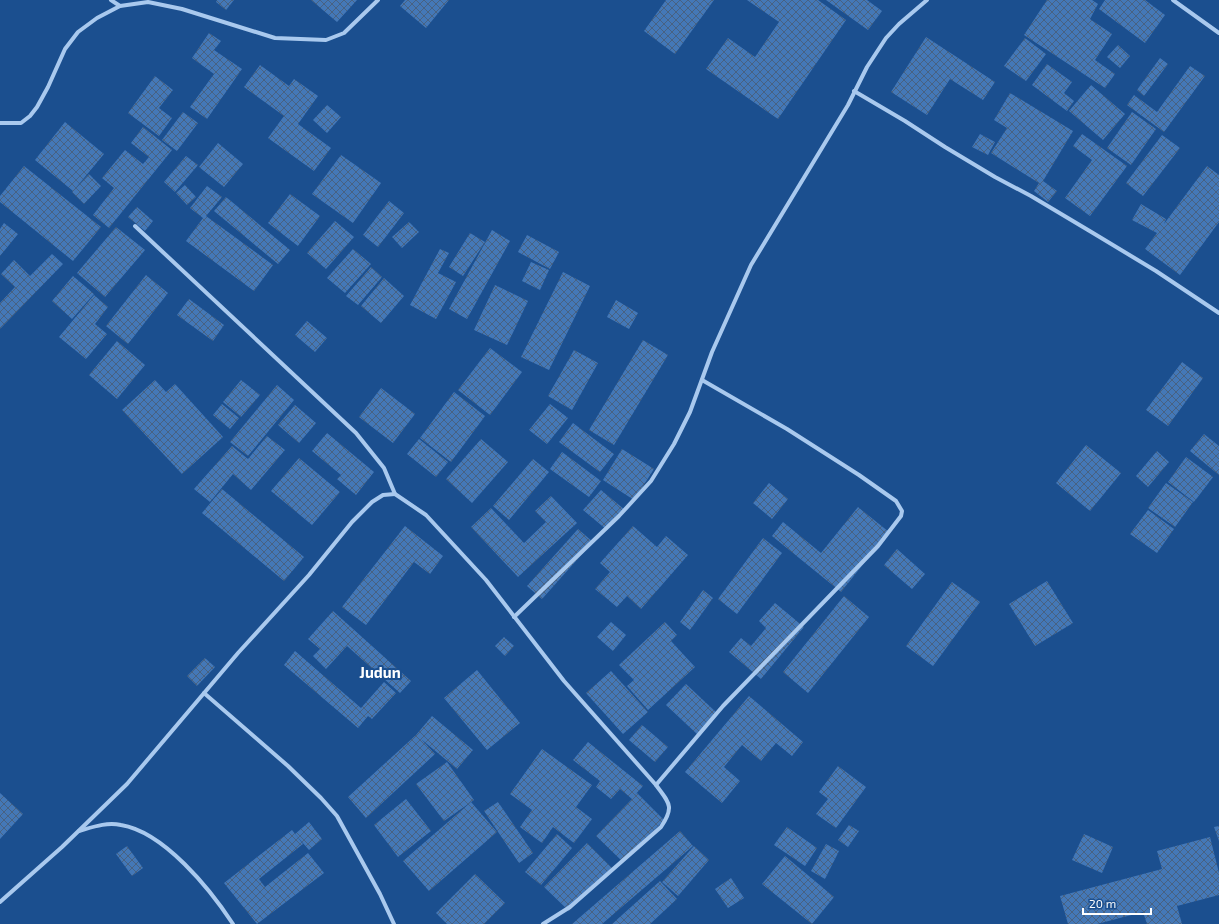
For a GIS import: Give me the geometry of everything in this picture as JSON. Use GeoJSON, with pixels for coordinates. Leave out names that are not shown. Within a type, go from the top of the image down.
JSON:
{"type":"FeatureCollection","features":[{"type":"Feature","properties":{"kind":"street"},"geometry":{"type":"LineString","coordinates":[[111,0],[120,6]]}},
{"type":"Feature","properties":{"kind":"street"},"geometry":{"type":"LineString","coordinates":[[0,123],[21,123],[30,116],[37,107],[48,87],[65,49],[78,32],[97,18],[120,6],[148,2],[182,9],[275,38],[326,40],[344,33],[378,0]]}},
{"type":"Feature","properties":{"kind":"street"},"geometry":{"type":"LineString","coordinates":[[514,616],[619,516],[651,481],[674,444],[687,419],[712,352],[752,265],[830,136],[867,67],[886,38],[898,24],[927,0]]}},
{"type":"Feature","properties":{"kind":"street"},"geometry":{"type":"LineString","coordinates":[[1173,0],[1219,33]]}},
{"type":"Feature","properties":{"kind":"street"},"geometry":{"type":"LineString","coordinates":[[854,91],[995,177],[1031,196],[1112,244],[1219,313]]}},
{"type":"Feature","properties":{"kind":"street"},"geometry":{"type":"LineString","coordinates":[[135,226],[356,434],[384,468],[394,494],[426,515],[486,580],[564,681],[656,785],[668,803],[670,809],[667,818],[661,827],[570,907],[543,924]]}},
{"type":"Feature","properties":{"kind":"street"},"geometry":{"type":"LineString","coordinates":[[656,785],[723,706],[878,546],[901,516],[902,512],[896,500],[787,429],[702,380]]}},
{"type":"Feature","properties":{"kind":"street"},"geometry":{"type":"LineString","coordinates":[[0,902],[79,831],[127,784],[238,653],[309,575],[352,522],[372,502],[383,495],[394,494]]}},
{"type":"Feature","properties":{"kind":"street"},"geometry":{"type":"LineString","coordinates":[[204,693],[288,766],[337,816],[380,894],[394,924]]}},
{"type":"Feature","properties":{"kind":"street"},"geometry":{"type":"LineString","coordinates":[[79,831],[106,824],[134,828],[147,834],[164,846],[206,886],[233,924]]}},
{"type":"Feature","properties":{"kind":"building"},"geometry":{"type":"Polygon","coordinates":[[[217,0],[234,0],[226,10],[216,2],[217,0]]]}},
{"type":"Feature","properties":{"kind":"building"},"geometry":{"type":"Polygon","coordinates":[[[311,0],[357,0],[337,22],[311,0]]]}},
{"type":"Feature","properties":{"kind":"building"},"geometry":{"type":"Polygon","coordinates":[[[405,0],[449,0],[426,28],[400,6],[405,0]]]}},
{"type":"Feature","properties":{"kind":"building"},"geometry":{"type":"Polygon","coordinates":[[[666,0],[714,0],[675,54],[644,31],[666,0]]]}},
{"type":"Feature","properties":{"kind":"building"},"geometry":{"type":"Polygon","coordinates":[[[747,0],[818,0],[846,20],[778,119],[706,69],[728,38],[755,57],[779,22],[747,0]]]}},
{"type":"Feature","properties":{"kind":"building"},"geometry":{"type":"Polygon","coordinates":[[[826,0],[867,0],[882,11],[868,30],[826,0]]]}},
{"type":"Feature","properties":{"kind":"building"},"geometry":{"type":"Polygon","coordinates":[[[1047,0],[1092,0],[1098,4],[1090,19],[1112,34],[1095,60],[1115,74],[1105,88],[1024,35],[1047,0]]]}},
{"type":"Feature","properties":{"kind":"building"},"geometry":{"type":"Polygon","coordinates":[[[1105,0],[1145,0],[1165,15],[1145,43],[1099,9],[1105,0]]]}},
{"type":"Feature","properties":{"kind":"building"},"geometry":{"type":"Polygon","coordinates":[[[209,33],[221,41],[214,50],[242,69],[207,119],[190,107],[214,74],[192,58],[209,33]]]}},
{"type":"Feature","properties":{"kind":"building"},"geometry":{"type":"Polygon","coordinates":[[[926,37],[995,82],[983,100],[950,79],[927,115],[891,92],[926,37]]]}},
{"type":"Feature","properties":{"kind":"building"},"geometry":{"type":"Polygon","coordinates":[[[1025,38],[1046,54],[1026,81],[1004,66],[1025,38]]]}},
{"type":"Feature","properties":{"kind":"building"},"geometry":{"type":"Polygon","coordinates":[[[1118,45],[1130,56],[1120,68],[1107,57],[1118,45]]]}},
{"type":"Feature","properties":{"kind":"building"},"geometry":{"type":"Polygon","coordinates":[[[1160,58],[1168,64],[1144,96],[1137,90],[1160,58]]]}},
{"type":"Feature","properties":{"kind":"building"},"geometry":{"type":"Polygon","coordinates":[[[1047,64],[1072,82],[1064,93],[1074,101],[1067,111],[1032,85],[1047,64]]]}},
{"type":"Feature","properties":{"kind":"building"},"geometry":{"type":"Polygon","coordinates":[[[260,65],[289,86],[294,79],[318,96],[298,124],[331,148],[314,171],[268,138],[284,116],[244,87],[260,65]]]}},
{"type":"Feature","properties":{"kind":"building"},"geometry":{"type":"Polygon","coordinates":[[[1190,66],[1205,76],[1164,132],[1127,105],[1134,95],[1157,112],[1190,66]]]}},
{"type":"Feature","properties":{"kind":"building"},"geometry":{"type":"Polygon","coordinates":[[[155,76],[173,90],[159,108],[172,118],[159,136],[128,113],[155,76]]]}},
{"type":"Feature","properties":{"kind":"building"},"geometry":{"type":"Polygon","coordinates":[[[1091,85],[1125,114],[1103,140],[1069,111],[1091,85]]]}},
{"type":"Feature","properties":{"kind":"building"},"geometry":{"type":"Polygon","coordinates":[[[1010,93],[1073,131],[1043,181],[1057,191],[1048,202],[1034,191],[1039,183],[991,153],[1007,128],[994,120],[1010,93]]]}},
{"type":"Feature","properties":{"kind":"building"},"geometry":{"type":"Polygon","coordinates":[[[327,105],[341,117],[327,133],[313,120],[327,105]]]}},
{"type":"Feature","properties":{"kind":"building"},"geometry":{"type":"Polygon","coordinates":[[[183,112],[198,123],[177,151],[162,140],[183,112]]]}},
{"type":"Feature","properties":{"kind":"building"},"geometry":{"type":"Polygon","coordinates":[[[1132,112],[1156,129],[1131,165],[1107,148],[1132,112]]]}},
{"type":"Feature","properties":{"kind":"building"},"geometry":{"type":"Polygon","coordinates":[[[65,122],[104,154],[74,190],[89,174],[101,186],[84,204],[72,192],[73,191],[35,160],[65,122]]]}},
{"type":"Feature","properties":{"kind":"building"},"geometry":{"type":"Polygon","coordinates":[[[143,127],[172,150],[109,228],[93,215],[114,188],[102,178],[125,150],[143,164],[149,157],[131,143],[143,127]]]}},
{"type":"Feature","properties":{"kind":"building"},"geometry":{"type":"Polygon","coordinates":[[[980,134],[995,142],[988,155],[972,147],[980,134]]]}},
{"type":"Feature","properties":{"kind":"building"},"geometry":{"type":"Polygon","coordinates":[[[1082,134],[1127,166],[1090,216],[1065,198],[1092,160],[1073,146],[1082,134]]]}},
{"type":"Feature","properties":{"kind":"building"},"geometry":{"type":"Polygon","coordinates":[[[1162,135],[1180,148],[1143,196],[1126,183],[1162,135]]]}},
{"type":"Feature","properties":{"kind":"building"},"geometry":{"type":"Polygon","coordinates":[[[218,143],[243,164],[224,187],[199,167],[218,143]]]}},
{"type":"Feature","properties":{"kind":"building"},"geometry":{"type":"Polygon","coordinates":[[[341,155],[381,183],[353,223],[312,194],[341,155]]]}},
{"type":"Feature","properties":{"kind":"building"},"geometry":{"type":"Polygon","coordinates":[[[186,156],[198,165],[175,192],[164,182],[186,156]]]}},
{"type":"Feature","properties":{"kind":"building"},"geometry":{"type":"Polygon","coordinates":[[[24,166],[101,227],[73,261],[0,202],[0,196],[24,166]]]}},
{"type":"Feature","properties":{"kind":"building"},"geometry":{"type":"Polygon","coordinates":[[[1207,166],[1219,175],[1219,222],[1180,275],[1145,249],[1157,233],[1132,220],[1141,204],[1166,219],[1164,224],[1207,166]]]}},
{"type":"Feature","properties":{"kind":"building"},"geometry":{"type":"Polygon","coordinates":[[[185,185],[196,197],[187,205],[176,193],[185,185]]]}},
{"type":"Feature","properties":{"kind":"building"},"geometry":{"type":"Polygon","coordinates":[[[207,186],[222,197],[206,216],[273,265],[254,291],[186,241],[203,218],[190,208],[207,186]]]}},
{"type":"Feature","properties":{"kind":"building"},"geometry":{"type":"Polygon","coordinates":[[[290,194],[320,216],[298,246],[268,223],[290,194]]]}},
{"type":"Feature","properties":{"kind":"building"},"geometry":{"type":"Polygon","coordinates":[[[226,197],[290,250],[278,264],[214,211],[226,197]]]}},
{"type":"Feature","properties":{"kind":"building"},"geometry":{"type":"Polygon","coordinates":[[[389,201],[404,213],[378,247],[363,235],[389,201]]]}},
{"type":"Feature","properties":{"kind":"building"},"geometry":{"type":"Polygon","coordinates":[[[137,207],[153,221],[145,231],[128,217],[137,207]]]}},
{"type":"Feature","properties":{"kind":"building"},"geometry":{"type":"Polygon","coordinates":[[[335,221],[354,237],[326,269],[307,253],[335,221]]]}},
{"type":"Feature","properties":{"kind":"building"},"geometry":{"type":"Polygon","coordinates":[[[409,222],[419,232],[402,248],[392,237],[409,222]]]}},
{"type":"Feature","properties":{"kind":"building"},"geometry":{"type":"Polygon","coordinates":[[[4,223],[18,234],[0,256],[0,229],[4,223]]]}},
{"type":"Feature","properties":{"kind":"building"},"geometry":{"type":"Polygon","coordinates":[[[116,227],[145,250],[105,297],[77,273],[116,227]]]}},
{"type":"Feature","properties":{"kind":"building"},"geometry":{"type":"Polygon","coordinates":[[[492,230],[510,241],[467,319],[449,309],[492,230]]]}},
{"type":"Feature","properties":{"kind":"building"},"geometry":{"type":"Polygon","coordinates":[[[470,233],[485,242],[463,276],[449,267],[470,233]]]}},
{"type":"Feature","properties":{"kind":"building"},"geometry":{"type":"Polygon","coordinates":[[[527,235],[559,252],[550,269],[518,252],[527,235]]]}},
{"type":"Feature","properties":{"kind":"building"},"geometry":{"type":"Polygon","coordinates":[[[353,249],[371,264],[345,293],[327,278],[353,249]]]}},
{"type":"Feature","properties":{"kind":"building"},"geometry":{"type":"Polygon","coordinates":[[[440,249],[449,253],[438,273],[456,282],[436,319],[410,305],[440,249]]]}},
{"type":"Feature","properties":{"kind":"building"},"geometry":{"type":"Polygon","coordinates":[[[52,254],[63,264],[0,329],[0,303],[15,287],[1,274],[14,260],[30,276],[52,254]]]}},
{"type":"Feature","properties":{"kind":"building"},"geometry":{"type":"Polygon","coordinates":[[[531,262],[549,270],[540,290],[522,281],[531,262]]]}},
{"type":"Feature","properties":{"kind":"building"},"geometry":{"type":"Polygon","coordinates":[[[371,267],[382,277],[358,305],[346,296],[371,267]]]}},
{"type":"Feature","properties":{"kind":"building"},"geometry":{"type":"Polygon","coordinates":[[[563,272],[590,286],[549,370],[521,357],[563,272]]]}},
{"type":"Feature","properties":{"kind":"building"},"geometry":{"type":"Polygon","coordinates":[[[146,275],[168,293],[128,344],[106,326],[146,275]]]}},
{"type":"Feature","properties":{"kind":"building"},"geometry":{"type":"Polygon","coordinates":[[[73,276],[94,294],[72,319],[52,301],[73,276]]]}},
{"type":"Feature","properties":{"kind":"building"},"geometry":{"type":"Polygon","coordinates":[[[384,278],[404,296],[381,323],[361,306],[384,278]]]}},
{"type":"Feature","properties":{"kind":"building"},"geometry":{"type":"Polygon","coordinates":[[[495,285],[528,301],[507,345],[474,330],[495,285]]]}},
{"type":"Feature","properties":{"kind":"building"},"geometry":{"type":"Polygon","coordinates":[[[94,295],[108,307],[95,324],[107,334],[86,359],[59,337],[94,295]]]}},
{"type":"Feature","properties":{"kind":"building"},"geometry":{"type":"Polygon","coordinates":[[[189,299],[224,325],[213,341],[177,315],[189,299]]]}},
{"type":"Feature","properties":{"kind":"building"},"geometry":{"type":"Polygon","coordinates":[[[616,300],[638,313],[629,329],[607,317],[616,300]]]}},
{"type":"Feature","properties":{"kind":"building"},"geometry":{"type":"Polygon","coordinates":[[[307,321],[327,338],[315,352],[295,335],[307,321]]]}},
{"type":"Feature","properties":{"kind":"building"},"geometry":{"type":"Polygon","coordinates":[[[643,340],[668,355],[614,445],[589,430],[643,340]]]}},
{"type":"Feature","properties":{"kind":"building"},"geometry":{"type":"Polygon","coordinates":[[[117,341],[145,365],[117,399],[89,375],[117,341]]]}},
{"type":"Feature","properties":{"kind":"building"},"geometry":{"type":"Polygon","coordinates":[[[490,348],[522,372],[490,415],[458,390],[490,348]]]}},
{"type":"Feature","properties":{"kind":"building"},"geometry":{"type":"Polygon","coordinates":[[[574,350],[598,363],[572,410],[548,396],[574,350]]]}},
{"type":"Feature","properties":{"kind":"building"},"geometry":{"type":"Polygon","coordinates":[[[1182,362],[1203,378],[1168,426],[1146,410],[1182,362]]]}},
{"type":"Feature","properties":{"kind":"building"},"geometry":{"type":"Polygon","coordinates":[[[155,380],[166,392],[175,384],[223,437],[182,474],[122,410],[155,380]]]}},
{"type":"Feature","properties":{"kind":"building"},"geometry":{"type":"Polygon","coordinates":[[[241,380],[260,395],[241,417],[223,402],[241,380]]]}},
{"type":"Feature","properties":{"kind":"building"},"geometry":{"type":"Polygon","coordinates":[[[277,385],[294,400],[248,456],[230,442],[277,385]]]}},
{"type":"Feature","properties":{"kind":"building"},"geometry":{"type":"Polygon","coordinates":[[[381,388],[415,414],[393,443],[359,417],[381,388]]]}},
{"type":"Feature","properties":{"kind":"building"},"geometry":{"type":"Polygon","coordinates":[[[454,392],[485,416],[451,462],[420,438],[454,392]]]}},
{"type":"Feature","properties":{"kind":"building"},"geometry":{"type":"Polygon","coordinates":[[[222,404],[239,418],[230,429],[213,415],[222,404]]]}},
{"type":"Feature","properties":{"kind":"building"},"geometry":{"type":"Polygon","coordinates":[[[550,404],[568,418],[547,444],[529,430],[550,404]]]}},
{"type":"Feature","properties":{"kind":"building"},"geometry":{"type":"Polygon","coordinates":[[[295,405],[316,423],[299,443],[278,425],[295,405]]]}},
{"type":"Feature","properties":{"kind":"building"},"geometry":{"type":"Polygon","coordinates":[[[573,423],[614,454],[600,472],[559,442],[573,423]]]}},
{"type":"Feature","properties":{"kind":"building"},"geometry":{"type":"Polygon","coordinates":[[[327,433],[374,472],[356,495],[337,479],[341,475],[312,451],[327,433]]]}},
{"type":"Feature","properties":{"kind":"building"},"geometry":{"type":"Polygon","coordinates":[[[1204,434],[1219,446],[1219,475],[1190,451],[1204,434]]]}},
{"type":"Feature","properties":{"kind":"building"},"geometry":{"type":"Polygon","coordinates":[[[267,436],[285,450],[251,490],[233,474],[210,502],[194,489],[232,446],[248,459],[267,436]]]}},
{"type":"Feature","properties":{"kind":"building"},"geometry":{"type":"Polygon","coordinates":[[[419,439],[448,462],[436,477],[407,454],[419,439]]]}},
{"type":"Feature","properties":{"kind":"building"},"geometry":{"type":"Polygon","coordinates":[[[481,439],[508,462],[472,503],[446,479],[481,439]]]}},
{"type":"Feature","properties":{"kind":"building"},"geometry":{"type":"Polygon","coordinates":[[[1086,445],[1121,473],[1090,511],[1056,483],[1086,445]]]}},
{"type":"Feature","properties":{"kind":"building"},"geometry":{"type":"Polygon","coordinates":[[[622,449],[654,469],[634,500],[603,480],[622,449]]]}},
{"type":"Feature","properties":{"kind":"building"},"geometry":{"type":"Polygon","coordinates":[[[1157,451],[1169,462],[1148,487],[1136,476],[1157,451]]]}},
{"type":"Feature","properties":{"kind":"building"},"geometry":{"type":"Polygon","coordinates":[[[562,452],[601,481],[589,497],[550,469],[562,452]]]}},
{"type":"Feature","properties":{"kind":"building"},"geometry":{"type":"Polygon","coordinates":[[[1186,457],[1213,477],[1194,502],[1168,482],[1186,457]]]}},
{"type":"Feature","properties":{"kind":"building"},"geometry":{"type":"Polygon","coordinates":[[[299,458],[340,492],[312,525],[271,491],[299,458]]]}},
{"type":"Feature","properties":{"kind":"building"},"geometry":{"type":"Polygon","coordinates":[[[533,459],[549,472],[509,520],[493,506],[533,459]]]}},
{"type":"Feature","properties":{"kind":"building"},"geometry":{"type":"Polygon","coordinates":[[[769,483],[788,499],[772,519],[753,503],[769,483]]]}},
{"type":"Feature","properties":{"kind":"building"},"geometry":{"type":"Polygon","coordinates":[[[1166,483],[1193,502],[1175,527],[1148,508],[1166,483]]]}},
{"type":"Feature","properties":{"kind":"building"},"geometry":{"type":"Polygon","coordinates":[[[222,489],[304,557],[284,581],[202,513],[222,489]]]}},
{"type":"Feature","properties":{"kind":"building"},"geometry":{"type":"Polygon","coordinates":[[[601,490],[625,510],[607,530],[583,510],[601,490]]]}},
{"type":"Feature","properties":{"kind":"building"},"geometry":{"type":"Polygon","coordinates":[[[551,496],[577,523],[518,577],[471,527],[491,508],[524,543],[546,522],[535,511],[551,496]]]}},
{"type":"Feature","properties":{"kind":"building"},"geometry":{"type":"Polygon","coordinates":[[[858,507],[889,532],[841,592],[772,536],[783,522],[821,553],[858,507]]]}},
{"type":"Feature","properties":{"kind":"building"},"geometry":{"type":"Polygon","coordinates":[[[1148,510],[1174,529],[1157,553],[1130,534],[1148,510]]]}},
{"type":"Feature","properties":{"kind":"building"},"geometry":{"type":"Polygon","coordinates":[[[405,526],[443,556],[430,574],[414,562],[366,625],[342,607],[405,526]]]}},
{"type":"Feature","properties":{"kind":"building"},"geometry":{"type":"Polygon","coordinates":[[[633,526],[657,547],[666,536],[688,555],[641,609],[627,596],[617,607],[595,589],[610,572],[600,563],[633,526]]]}},
{"type":"Feature","properties":{"kind":"building"},"geometry":{"type":"Polygon","coordinates":[[[578,529],[593,542],[542,599],[527,586],[578,529]]]}},
{"type":"Feature","properties":{"kind":"building"},"geometry":{"type":"Polygon","coordinates":[[[763,538],[782,553],[737,614],[718,599],[763,538]]]}},
{"type":"Feature","properties":{"kind":"building"},"geometry":{"type":"Polygon","coordinates":[[[897,549],[925,574],[912,589],[884,565],[897,549]]]}},
{"type":"Feature","properties":{"kind":"building"},"geometry":{"type":"Polygon","coordinates":[[[1047,581],[1073,623],[1035,646],[1009,604],[1047,581]]]}},
{"type":"Feature","properties":{"kind":"building"},"geometry":{"type":"Polygon","coordinates":[[[952,582],[980,602],[933,666],[906,646],[952,582]]]}},
{"type":"Feature","properties":{"kind":"building"},"geometry":{"type":"Polygon","coordinates":[[[703,590],[713,598],[690,630],[680,622],[703,590]]]}},
{"type":"Feature","properties":{"kind":"building"},"geometry":{"type":"Polygon","coordinates":[[[844,596],[869,617],[808,693],[783,672],[844,596]]]}},
{"type":"Feature","properties":{"kind":"building"},"geometry":{"type":"Polygon","coordinates":[[[775,603],[804,627],[761,679],[729,652],[741,638],[751,646],[766,628],[759,621],[775,603]]]}},
{"type":"Feature","properties":{"kind":"building"},"geometry":{"type":"Polygon","coordinates":[[[333,611],[411,681],[400,693],[347,646],[326,669],[313,656],[320,649],[308,639],[333,611]]]}},
{"type":"Feature","properties":{"kind":"building"},"geometry":{"type":"Polygon","coordinates":[[[611,622],[626,635],[613,651],[597,637],[611,622]]]}},
{"type":"Feature","properties":{"kind":"building"},"geometry":{"type":"Polygon","coordinates":[[[665,622],[677,635],[671,641],[695,667],[648,710],[627,686],[634,680],[619,665],[665,622]]]}},
{"type":"Feature","properties":{"kind":"building"},"geometry":{"type":"Polygon","coordinates":[[[504,637],[514,646],[505,656],[495,646],[504,637]]]}},
{"type":"Feature","properties":{"kind":"building"},"geometry":{"type":"Polygon","coordinates":[[[295,651],[361,708],[384,682],[396,693],[372,719],[368,716],[358,728],[284,665],[295,651]]]}},
{"type":"Feature","properties":{"kind":"building"},"geometry":{"type":"Polygon","coordinates":[[[205,658],[215,667],[197,686],[187,676],[205,658]]]}},
{"type":"Feature","properties":{"kind":"building"},"geometry":{"type":"Polygon","coordinates":[[[477,670],[520,723],[487,750],[444,698],[477,670]]]}},
{"type":"Feature","properties":{"kind":"building"},"geometry":{"type":"Polygon","coordinates":[[[611,671],[648,712],[623,734],[586,693],[611,671]]]}},
{"type":"Feature","properties":{"kind":"building"},"geometry":{"type":"Polygon","coordinates":[[[686,684],[718,714],[698,735],[666,705],[686,684]]]}},
{"type":"Feature","properties":{"kind":"building"},"geometry":{"type":"Polygon","coordinates":[[[749,696],[803,742],[792,756],[776,743],[761,761],[742,745],[724,767],[740,781],[722,803],[685,772],[749,696]]]}},
{"type":"Feature","properties":{"kind":"building"},"geometry":{"type":"Polygon","coordinates":[[[432,716],[473,750],[457,769],[421,739],[435,754],[366,818],[348,797],[416,735],[432,716]]]}},
{"type":"Feature","properties":{"kind":"building"},"geometry":{"type":"Polygon","coordinates":[[[642,725],[668,747],[655,762],[629,740],[642,725]]]}},
{"type":"Feature","properties":{"kind":"building"},"geometry":{"type":"Polygon","coordinates":[[[588,742],[643,786],[634,796],[637,793],[664,820],[623,862],[596,836],[632,799],[620,789],[611,799],[596,787],[600,781],[573,760],[588,742]]]}},
{"type":"Feature","properties":{"kind":"building"},"geometry":{"type":"Polygon","coordinates":[[[542,749],[592,785],[576,807],[592,819],[574,843],[553,827],[542,843],[520,827],[532,810],[510,794],[542,749]]]}},
{"type":"Feature","properties":{"kind":"building"},"geometry":{"type":"Polygon","coordinates":[[[447,762],[474,800],[444,821],[416,784],[447,762]]]}},
{"type":"Feature","properties":{"kind":"building"},"geometry":{"type":"Polygon","coordinates":[[[838,766],[866,787],[836,828],[816,814],[828,799],[819,792],[838,766]]]}},
{"type":"Feature","properties":{"kind":"building"},"geometry":{"type":"Polygon","coordinates":[[[0,793],[23,814],[0,839],[0,793]]]}},
{"type":"Feature","properties":{"kind":"building"},"geometry":{"type":"Polygon","coordinates":[[[406,799],[431,831],[398,857],[374,825],[406,799]]]}},
{"type":"Feature","properties":{"kind":"building"},"geometry":{"type":"Polygon","coordinates":[[[471,802],[497,832],[429,891],[403,861],[471,802]]]}},
{"type":"Feature","properties":{"kind":"building"},"geometry":{"type":"Polygon","coordinates":[[[498,802],[533,853],[519,863],[484,811],[498,802]]]}},
{"type":"Feature","properties":{"kind":"building"},"geometry":{"type":"Polygon","coordinates":[[[309,822],[322,839],[309,850],[295,834],[309,822]]]}},
{"type":"Feature","properties":{"kind":"building"},"geometry":{"type":"Polygon","coordinates":[[[849,825],[859,831],[848,847],[838,840],[849,825]]]}},
{"type":"Feature","properties":{"kind":"building"},"geometry":{"type":"Polygon","coordinates":[[[1219,826],[1219,841],[1214,827],[1219,826]]]}},
{"type":"Feature","properties":{"kind":"building"},"geometry":{"type":"Polygon","coordinates":[[[787,827],[817,848],[805,866],[774,845],[787,827]]]}},
{"type":"Feature","properties":{"kind":"building"},"geometry":{"type":"Polygon","coordinates":[[[292,830],[303,844],[259,879],[265,887],[308,853],[324,873],[257,924],[224,883],[292,830]]]}},
{"type":"Feature","properties":{"kind":"building"},"geometry":{"type":"Polygon","coordinates":[[[680,831],[693,846],[602,924],[572,924],[680,831]]]}},
{"type":"Feature","properties":{"kind":"building"},"geometry":{"type":"Polygon","coordinates":[[[557,834],[572,848],[541,885],[525,872],[557,834]]]}},
{"type":"Feature","properties":{"kind":"building"},"geometry":{"type":"Polygon","coordinates":[[[1084,834],[1113,847],[1102,873],[1072,860],[1084,834]]]}},
{"type":"Feature","properties":{"kind":"building"},"geometry":{"type":"Polygon","coordinates":[[[1210,837],[1219,873],[1219,895],[1177,906],[1182,924],[1147,924],[1143,912],[1097,924],[1068,924],[1060,896],[1162,869],[1157,851],[1210,837]]]}},
{"type":"Feature","properties":{"kind":"building"},"geometry":{"type":"Polygon","coordinates":[[[587,843],[612,868],[569,911],[544,887],[587,843]]]}},
{"type":"Feature","properties":{"kind":"building"},"geometry":{"type":"Polygon","coordinates":[[[826,844],[839,851],[825,879],[811,871],[826,844]]]}},
{"type":"Feature","properties":{"kind":"building"},"geometry":{"type":"Polygon","coordinates":[[[127,846],[143,868],[132,876],[116,854],[127,846]]]}},
{"type":"Feature","properties":{"kind":"building"},"geometry":{"type":"Polygon","coordinates":[[[694,846],[709,860],[678,896],[662,882],[694,846]]]}},
{"type":"Feature","properties":{"kind":"building"},"geometry":{"type":"Polygon","coordinates":[[[785,856],[834,897],[812,924],[762,884],[785,856]]]}},
{"type":"Feature","properties":{"kind":"building"},"geometry":{"type":"Polygon","coordinates":[[[475,874],[505,903],[484,924],[447,924],[436,913],[475,874]]]}},
{"type":"Feature","properties":{"kind":"building"},"geometry":{"type":"Polygon","coordinates":[[[731,878],[744,898],[728,908],[715,889],[731,878]]]}},
{"type":"Feature","properties":{"kind":"building"},"geometry":{"type":"Polygon","coordinates":[[[660,881],[677,899],[650,924],[612,924],[660,881]]]}},
{"type":"Feature","properties":{"kind":"district","name":"Judun"},"geometry":{"type":"Point","coordinates":[380,672]}}]}
